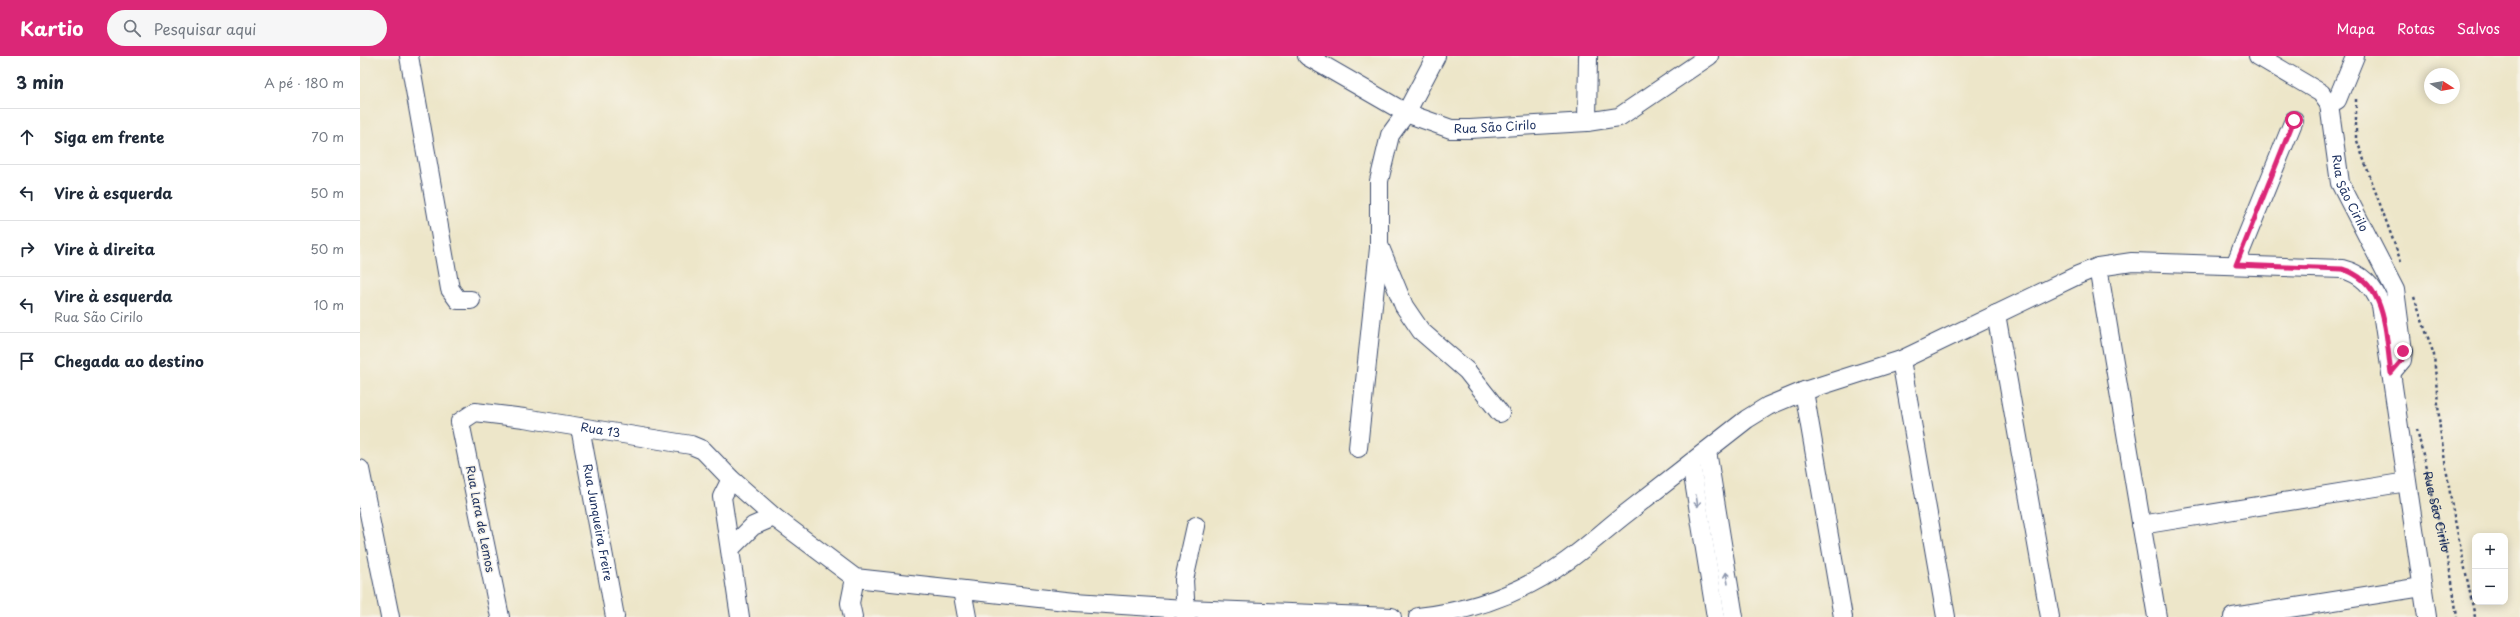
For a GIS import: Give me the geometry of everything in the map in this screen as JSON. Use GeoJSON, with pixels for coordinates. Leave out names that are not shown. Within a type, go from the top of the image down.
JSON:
{"type":"FeatureCollection","features":[{"type":"Feature","properties":{"kind":"street"},"geometry":{"type":"LineString","coordinates":[[409,56],[450,289],[458,300],[471,300]]}},
{"type":"Feature","properties":{"kind":"street"},"geometry":{"type":"LineString","coordinates":[[1358,448],[1379,245],[1379,181],[1390,135],[1406,113],[1436,56]]}},
{"type":"Feature","properties":{"kind":"street"},"geometry":{"type":"LineString","coordinates":[[1587,122],[1588,56]]}},
{"type":"Feature","properties":{"kind":"street","name":"Rua São Cirilo"},"geometry":{"type":"LineString","coordinates":[[1316,58],[1406,113],[1450,128],[1587,122],[1619,117],[1708,56]]}},
{"type":"Feature","properties":{"kind":"street"},"geometry":{"type":"LineString","coordinates":[[2258,56],[2321,93],[2329,104],[2336,100],[2355,56]]}},
{"type":"Feature","properties":{"kind":"street","name":"Rua São Cirilo"},"geometry":{"type":"LineString","coordinates":[[2329,104],[2340,183],[2395,290],[2403,351],[2402,360],[2391,373]]}},
{"type":"Feature","properties":{"kind":"street"},"geometry":{"type":"LineString","coordinates":[[2236,265],[2294,120]]}},
{"type":"Feature","properties":{"kind":"street"},"geometry":{"type":"LineString","coordinates":[[1379,245],[1404,306],[1421,331],[1467,371],[1500,413]]}},
{"type":"Feature","properties":{"kind":"street"},"geometry":{"type":"LineString","coordinates":[[1418,617],[1460,610],[1484,603],[1540,578],[1578,553],[1747,419],[1768,406],[1804,391],[1901,360],[2078,274],[2098,267],[2132,262],[2342,269],[2357,274],[2371,286],[2381,305],[2427,617]]}},
{"type":"Feature","properties":{"kind":"street"},"geometry":{"type":"LineString","coordinates":[[2098,267],[2157,617]]}},
{"type":"Feature","properties":{"kind":"street"},"geometry":{"type":"LineString","coordinates":[[1996,314],[2050,617]]}},
{"type":"Feature","properties":{"kind":"street"},"geometry":{"type":"LineString","coordinates":[[1901,360],[1946,617]]}},
{"type":"Feature","properties":{"kind":"street"},"geometry":{"type":"LineString","coordinates":[[1804,391],[1843,617]]}},
{"type":"Feature","properties":{"kind":"street","name":"Rua 13"},"geometry":{"type":"LineString","coordinates":[[460,422],[475,412],[691,445],[704,450],[731,479],[774,516],[855,578]]}},
{"type":"Feature","properties":{"kind":"street","name":"Rua Lara de Lemos"},"geometry":{"type":"LineString","coordinates":[[460,422],[500,617]]}},
{"type":"Feature","properties":{"kind":"street","name":"Rua Junqueira Freire"},"geometry":{"type":"LineString","coordinates":[[580,427],[615,617]]}},
{"type":"Feature","properties":{"kind":"street"},"geometry":{"type":"LineString","coordinates":[[1707,450],[1734,617]]}},
{"type":"Feature","properties":{"kind":"street"},"geometry":{"type":"LineString","coordinates":[[1691,463],[1716,617]]}},
{"type":"Feature","properties":{"kind":"street"},"geometry":{"type":"LineString","coordinates":[[360,469],[390,617]]}},
{"type":"Feature","properties":{"kind":"street"},"geometry":{"type":"LineString","coordinates":[[731,479],[722,497],[740,617]]}},
{"type":"Feature","properties":{"kind":"street"},"geometry":{"type":"LineString","coordinates":[[2141,524],[2407,482]]}},
{"type":"Feature","properties":{"kind":"street"},"geometry":{"type":"LineString","coordinates":[[730,548],[752,526],[774,516]]}},
{"type":"Feature","properties":{"kind":"street"},"geometry":{"type":"LineString","coordinates":[[1186,613],[1184,580],[1196,526]]}},
{"type":"Feature","properties":{"kind":"street"},"geometry":{"type":"LineString","coordinates":[[853,617],[850,603],[855,578],[962,590],[1076,610],[1392,617]]}},
{"type":"Feature","properties":{"kind":"street"},"geometry":{"type":"LineString","coordinates":[[2233,617],[2422,586]]}},
{"type":"Feature","properties":{"kind":"street"},"geometry":{"type":"LineString","coordinates":[[962,590],[967,617]]}},
{"type":"Feature","properties":{"kind":"path","name":"Rua São Cirilo"},"geometry":{"type":"LineString","coordinates":[[2416,422],[2451,575],[2457,617]]}},
{"type":"Feature","properties":{"kind":"route"},"geometry":{"type":"LineString","coordinates":[[2294,120],[2245,238],[2236,265],[2342,269],[2357,274],[2371,286],[2381,305],[2391,373],[2402,360],[2403,351]]}}]}
